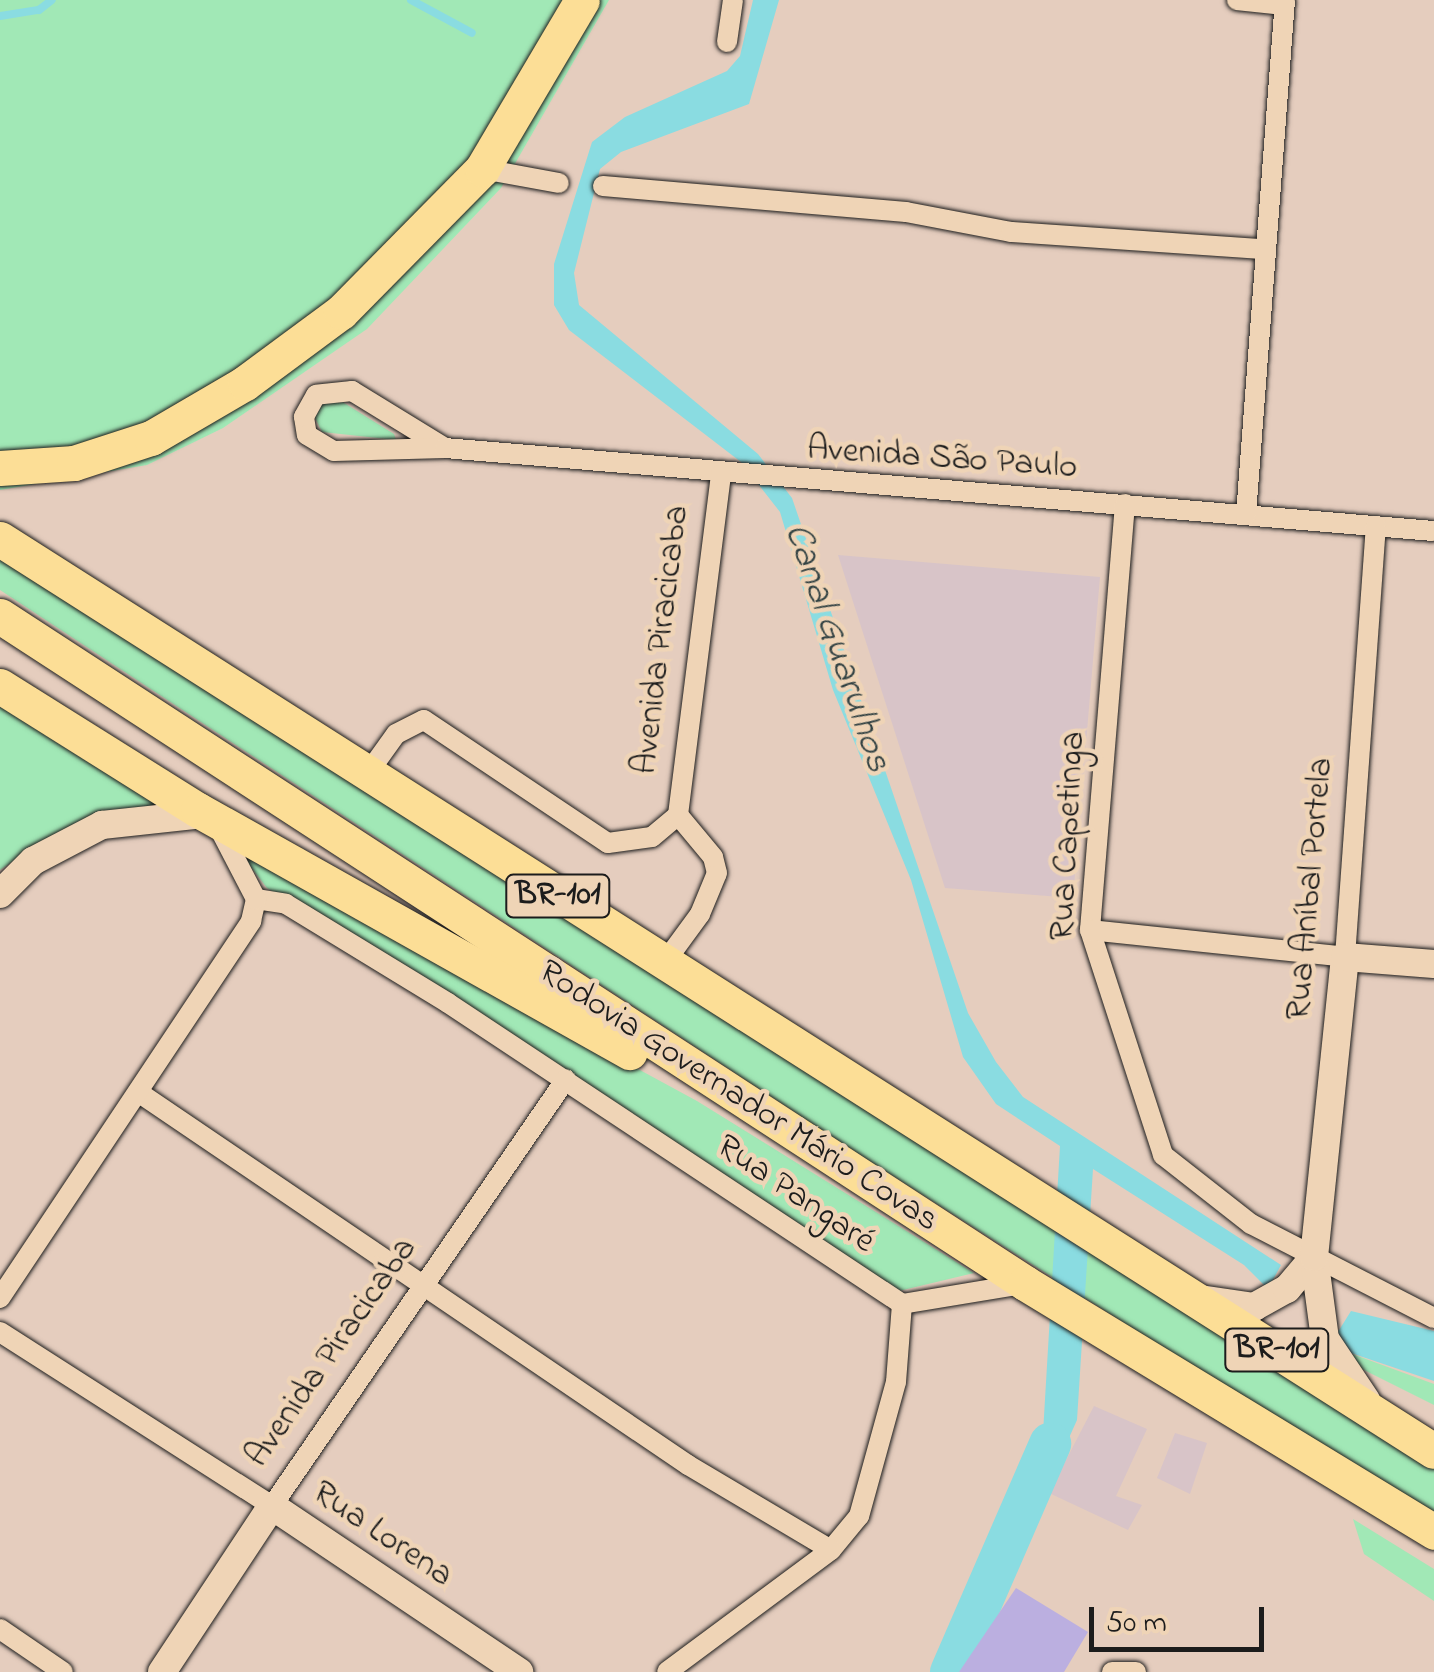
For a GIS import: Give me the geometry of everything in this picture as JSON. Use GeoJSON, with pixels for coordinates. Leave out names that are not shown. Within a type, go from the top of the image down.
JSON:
{"type":"FeatureCollection","features":[{"type":"Feature","properties":{"kind":"highway"},"geometry":{"type":"LineString","coordinates":[[0,468],[96,458],[212,405],[351,303],[482,169],[582,0]]}},
{"type":"Feature","properties":{"kind":"highway","name":"Rodovia Governador Mário Covas"},"geometry":{"type":"LineString","coordinates":[[0,539],[662,966],[1434,1451]]}},
{"type":"Feature","properties":{"kind":"highway","name":"Rodovia Governador Mário Covas"},"geometry":{"type":"LineString","coordinates":[[0,616],[1026,1283],[1434,1532]]}},
{"type":"Feature","properties":{"kind":"highway"},"geometry":{"type":"LineString","coordinates":[[0,686],[210,816],[596,1035],[795,1134]]}},
{"type":"Feature","properties":{"kind":"main road"},"geometry":{"type":"LineString","coordinates":[[0,894],[33,861],[102,825],[210,816]]}},
{"type":"Feature","properties":{"kind":"main road"},"geometry":{"type":"LineString","coordinates":[[1345,957],[1434,964]]}},
{"type":"Feature","properties":{"kind":"main road","name":"Rua Aníbal Portela"},"geometry":{"type":"LineString","coordinates":[[1345,957],[1308,1282],[1338,1366],[1377,1412]]}},
{"type":"Feature","properties":{"kind":"main road"},"geometry":{"type":"LineString","coordinates":[[1191,1298],[1254,1307],[1308,1282]]}},
{"type":"Feature","properties":{"kind":"main road","name":"Avenida Piracicaba"},"geometry":{"type":"LineString","coordinates":[[162,1672],[272,1506]]}},
{"type":"Feature","properties":{"kind":"main road","name":"Rua Lorena"},"geometry":{"type":"LineString","coordinates":[[272,1506],[519,1672]]}},
{"type":"Feature","properties":{"kind":"street"},"geometry":{"type":"LineString","coordinates":[[727,42],[733,0]]}},
{"type":"Feature","properties":{"kind":"street"},"geometry":{"type":"LineString","coordinates":[[1237,0],[1284,2],[1246,515]]}},
{"type":"Feature","properties":{"kind":"street"},"geometry":{"type":"LineString","coordinates":[[482,169],[559,183]]}},
{"type":"Feature","properties":{"kind":"street"},"geometry":{"type":"LineString","coordinates":[[603,186],[906,212],[1011,232],[1263,250]]}},
{"type":"Feature","properties":{"kind":"street","name":"Avenida São Paulo"},"geometry":{"type":"LineString","coordinates":[[445,448],[352,391],[316,396],[304,417],[307,436],[334,450],[445,448],[750,478],[1125,504],[1434,531]]}},
{"type":"Feature","properties":{"kind":"street","name":"Avenida Piracicaba"},"geometry":{"type":"LineString","coordinates":[[662,966],[700,914],[717,873],[713,857],[678,815],[721,475]]}},
{"type":"Feature","properties":{"kind":"street","name":"Rua Capetinga"},"geometry":{"type":"LineString","coordinates":[[1125,504],[1090,930],[1171,1168],[1308,1282],[1434,1318]]}},
{"type":"Feature","properties":{"kind":"street","name":"Rua Aníbal Portela"},"geometry":{"type":"LineString","coordinates":[[1345,957],[1376,526]]}},
{"type":"Feature","properties":{"kind":"street"},"geometry":{"type":"LineString","coordinates":[[368,773],[396,734],[424,720],[608,843],[652,837],[678,815]]}},
{"type":"Feature","properties":{"kind":"street"},"geometry":{"type":"LineString","coordinates":[[0,1298],[242,937],[256,899],[210,816]]}},
{"type":"Feature","properties":{"kind":"street","name":"Rua Pangaré"},"geometry":{"type":"LineString","coordinates":[[256,899],[286,904],[566,1079],[902,1304]]}},
{"type":"Feature","properties":{"kind":"street"},"geometry":{"type":"LineString","coordinates":[[1090,930],[1345,957]]}},
{"type":"Feature","properties":{"kind":"street","name":"Avenida Piracicaba"},"geometry":{"type":"LineString","coordinates":[[272,1506],[566,1079]]}},
{"type":"Feature","properties":{"kind":"street"},"geometry":{"type":"LineString","coordinates":[[138,1092],[688,1465],[830,1550]]}},
{"type":"Feature","properties":{"kind":"street"},"geometry":{"type":"LineString","coordinates":[[667,1672],[830,1550],[859,1516],[878,1465],[902,1304],[1026,1283]]}},
{"type":"Feature","properties":{"kind":"street","name":"Rua Lorena"},"geometry":{"type":"LineString","coordinates":[[0,1332],[272,1506]]}},
{"type":"Feature","properties":{"kind":"street"},"geometry":{"type":"LineString","coordinates":[[0,1629],[64,1672]]}},
{"type":"Feature","properties":{"kind":"shaded area"},"geometry":{"type":"Polygon","coordinates":[[[838,555],[1100,577],[1073,898],[945,888],[838,555]]]}},
{"type":"Feature","properties":{"kind":"shaded area"},"geometry":{"type":"Polygon","coordinates":[[[1094,1406],[1147,1429],[1116,1496],[1142,1505],[1128,1530],[1049,1493],[1094,1406]]]}},
{"type":"Feature","properties":{"kind":"shaded area"},"geometry":{"type":"Polygon","coordinates":[[[1175,1433],[1207,1443],[1190,1494],[1157,1478],[1175,1433]]]}},
{"type":"Feature","properties":{"kind":"green space"},"geometry":{"type":"Polygon","coordinates":[[[0,0],[609,0],[501,188],[367,329],[223,428],[147,465],[0,490],[0,0]]]}},
{"type":"Feature","properties":{"kind":"green space"},"geometry":{"type":"Polygon","coordinates":[[[341,401],[394,434],[396,440],[322,432],[315,418],[322,404],[341,401]]]}},
{"type":"Feature","properties":{"kind":"green space"},"geometry":{"type":"Polygon","coordinates":[[[0,553],[1434,1468],[1434,1520],[857,1153],[0,590],[0,553]]]}},
{"type":"Feature","properties":{"kind":"green space"},"geometry":{"type":"Polygon","coordinates":[[[0,703],[198,810],[27,852],[0,870],[0,703]]]}},
{"type":"Feature","properties":{"kind":"green space"},"geometry":{"type":"Polygon","coordinates":[[[240,853],[697,1101],[974,1273],[899,1291],[582,1081],[267,888],[240,853]]]}},
{"type":"Feature","properties":{"kind":"green space"},"geometry":{"type":"Polygon","coordinates":[[[1336,1348],[1434,1384],[1434,1405],[1348,1362],[1336,1348]]]}},
{"type":"Feature","properties":{"kind":"green space"},"geometry":{"type":"Polygon","coordinates":[[[1353,1519],[1434,1569],[1434,1601],[1364,1554],[1353,1519]]]}},
{"type":"Feature","properties":{"kind":"water","name":"Canal Guarulhos"},"geometry":{"type":"Polygon","coordinates":[[[753,0],[779,0],[749,104],[621,152],[600,169],[574,273],[579,305],[758,454],[792,498],[968,1013],[996,1062],[1023,1097],[1281,1265],[1268,1289],[1244,1265],[1093,1169],[1077,1420],[1039,1505],[1022,1491],[1043,1433],[1060,1146],[996,1104],[963,1057],[911,880],[833,690],[780,512],[741,462],[569,330],[554,305],[554,264],[592,142],[625,117],[727,71],[740,56],[753,0]]]}},
{"type":"Feature","properties":{"kind":"water"},"geometry":{"type":"Polygon","coordinates":[[[1351,1311],[1434,1331],[1434,1381],[1336,1348],[1331,1343],[1351,1311]]]}},
{"type":"Feature","properties":{"kind":"building"},"geometry":{"type":"Polygon","coordinates":[[[1016,1588],[1088,1632],[1064,1672],[959,1672],[1016,1588]]]}},
{"type":"Feature","properties":{"kind":"waterway"},"geometry":{"type":"LineString","coordinates":[[0,16],[39,10],[52,0]]}},
{"type":"Feature","properties":{"kind":"waterway"},"geometry":{"type":"LineString","coordinates":[[411,0],[472,33]]}},
{"type":"Feature","properties":{"kind":"waterway"},"geometry":{"type":"LineString","coordinates":[[951,1672],[1050,1444]]}}]}
